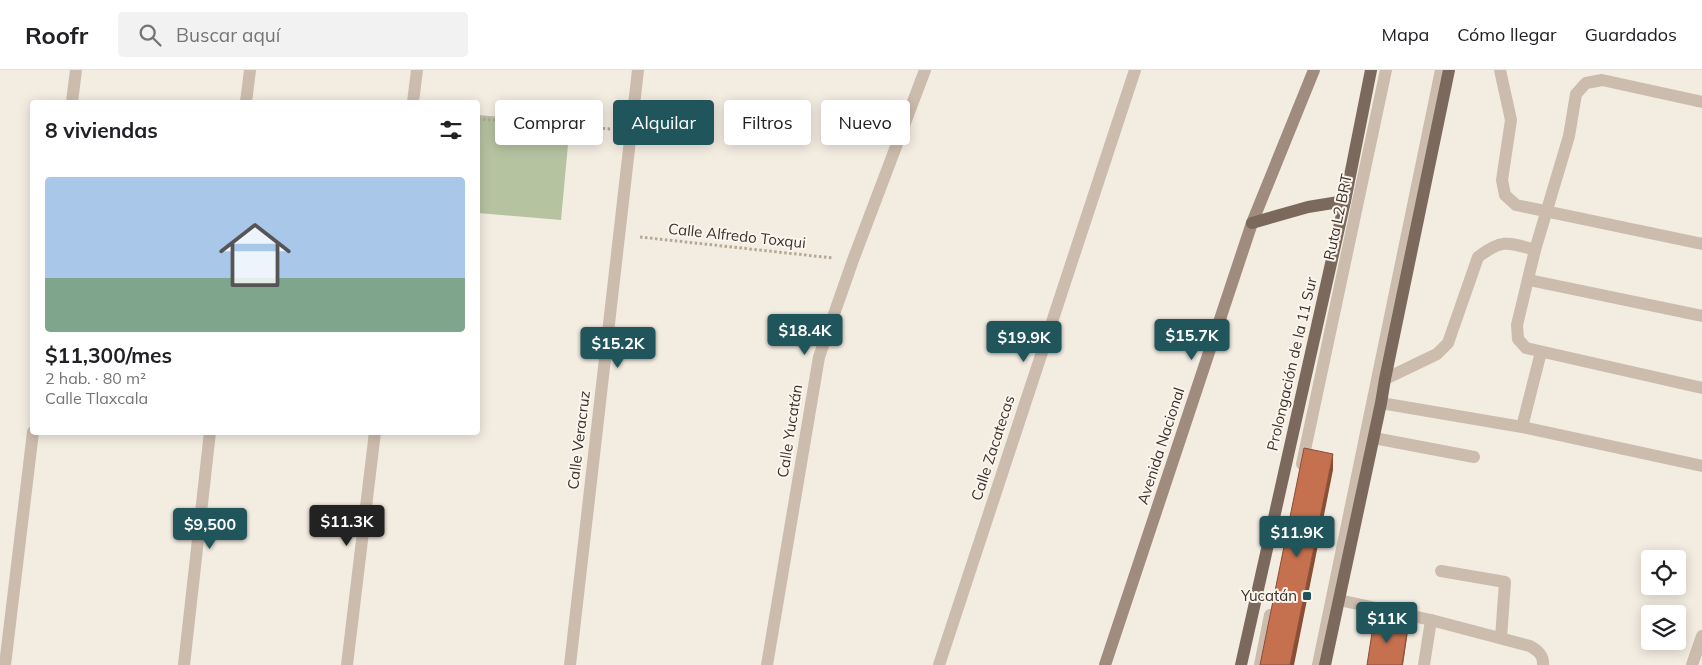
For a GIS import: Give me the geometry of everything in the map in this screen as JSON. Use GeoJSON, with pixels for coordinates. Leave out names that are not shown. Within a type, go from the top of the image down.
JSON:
{"type":"FeatureCollection","features":[{"type":"Feature","properties":{"kind":"main road","name":"Avenida Nacional"},"geometry":{"type":"LineString","coordinates":[[1106,665],[1252,223],[1314,70]]}},
{"type":"Feature","properties":{"kind":"main road","name":"Prolongación de la 11 Sur"},"geometry":{"type":"LineString","coordinates":[[1241,665],[1345,201],[1371,70]]}},
{"type":"Feature","properties":{"kind":"main road"},"geometry":{"type":"LineString","coordinates":[[1325,665],[1374,438],[1449,70]]}},
{"type":"Feature","properties":{"kind":"main road"},"geometry":{"type":"LineString","coordinates":[[1252,223],[1308,207],[1345,201]]}},
{"type":"Feature","properties":{"kind":"street"},"geometry":{"type":"LineString","coordinates":[[72,100],[76,70]]}},
{"type":"Feature","properties":{"kind":"street"},"geometry":{"type":"LineString","coordinates":[[246,100],[250,70]]}},
{"type":"Feature","properties":{"kind":"street"},"geometry":{"type":"LineString","coordinates":[[413,100],[417,70]]}},
{"type":"Feature","properties":{"kind":"street","name":"Calle Veracruz"},"geometry":{"type":"LineString","coordinates":[[634,100],[638,70]]}},
{"type":"Feature","properties":{"kind":"street","name":"Calle Yucatán"},"geometry":{"type":"LineString","coordinates":[[768,665],[819,356],[925,70]]}},
{"type":"Feature","properties":{"kind":"street","name":"Calle Zacatecas"},"geometry":{"type":"LineString","coordinates":[[939,665],[1135,70]]}},
{"type":"Feature","properties":{"kind":"street","name":"Ruta L2 BRT"},"geometry":{"type":"LineString","coordinates":[[1299,480],[1386,70]]}},
{"type":"Feature","properties":{"kind":"street"},"geometry":{"type":"LineString","coordinates":[[1318,665],[1441,70]]}},
{"type":"Feature","properties":{"kind":"street"},"geometry":{"type":"LineString","coordinates":[[1500,70],[1511,120],[1502,180],[1506,194],[1516,205],[1702,244]]}},
{"type":"Feature","properties":{"kind":"street"},"geometry":{"type":"LineString","coordinates":[[1702,102],[1602,80],[1586,83],[1576,94],[1568,136],[1535,250],[1517,325],[1518,340],[1526,348],[1702,388]]}},
{"type":"Feature","properties":{"kind":"street","name":"Calle Veracruz"},"geometry":{"type":"LineString","coordinates":[[570,665],[629,145]]}},
{"type":"Feature","properties":{"kind":"street"},"geometry":{"type":"LineString","coordinates":[[1385,379],[1437,354],[1448,343],[1478,257],[1490,248],[1509,242],[1535,250]]}},
{"type":"Feature","properties":{"kind":"street"},"geometry":{"type":"LineString","coordinates":[[1529,280],[1702,316]]}},
{"type":"Feature","properties":{"kind":"street"},"geometry":{"type":"LineString","coordinates":[[1522,427],[1541,352]]}},
{"type":"Feature","properties":{"kind":"street"},"geometry":{"type":"LineString","coordinates":[[1381,403],[1522,427],[1702,466]]}},
{"type":"Feature","properties":{"kind":"street"},"geometry":{"type":"LineString","coordinates":[[5,665],[34,435]]}},
{"type":"Feature","properties":{"kind":"street"},"geometry":{"type":"LineString","coordinates":[[184,665],[210,435]]}},
{"type":"Feature","properties":{"kind":"street"},"geometry":{"type":"LineString","coordinates":[[347,665],[375,435]]}},
{"type":"Feature","properties":{"kind":"street"},"geometry":{"type":"LineString","coordinates":[[1374,438],[1474,457]]}},
{"type":"Feature","properties":{"kind":"street"},"geometry":{"type":"LineString","coordinates":[[1441,571],[1505,582],[1501,638]]}},
{"type":"Feature","properties":{"kind":"street"},"geometry":{"type":"LineString","coordinates":[[1339,600],[1431,620],[1530,646],[1539,652],[1543,665]]}},
{"type":"Feature","properties":{"kind":"street"},"geometry":{"type":"LineString","coordinates":[[1260,665],[1272,606]]}},
{"type":"Feature","properties":{"kind":"street"},"geometry":{"type":"LineString","coordinates":[[1424,665],[1431,620]]}},
{"type":"Feature","properties":{"kind":"street"},"geometry":{"type":"LineString","coordinates":[[1692,665],[1702,636]]}},
{"type":"Feature","properties":{"kind":"path"},"geometry":{"type":"LineString","coordinates":[[480,119],[613,129]]}},
{"type":"Feature","properties":{"kind":"path","name":"Calle Alfredo Toxqui"},"geometry":{"type":"LineString","coordinates":[[619,235],[853,260]]}},
{"type":"Feature","properties":{"kind":"green space"},"geometry":{"type":"Polygon","coordinates":[[[480,115],[495,116],[495,145],[568,145],[561,220],[480,213],[480,115]]]}},
{"type":"Feature","properties":{"kind":"building"},"geometry":{"type":"Polygon","coordinates":[[[1304,448],[1333,454],[1290,665],[1260,665],[1304,448]]]}},
{"type":"Feature","properties":{"kind":"building"},"geometry":{"type":"Polygon","coordinates":[[[1374,620],[1408,625],[1402,665],[1367,665],[1374,620]]]}},
{"type":"Feature","properties":{"kind":"place","name":"Yucatán"},"geometry":{"type":"Point","coordinates":[1307,596]}}]}
